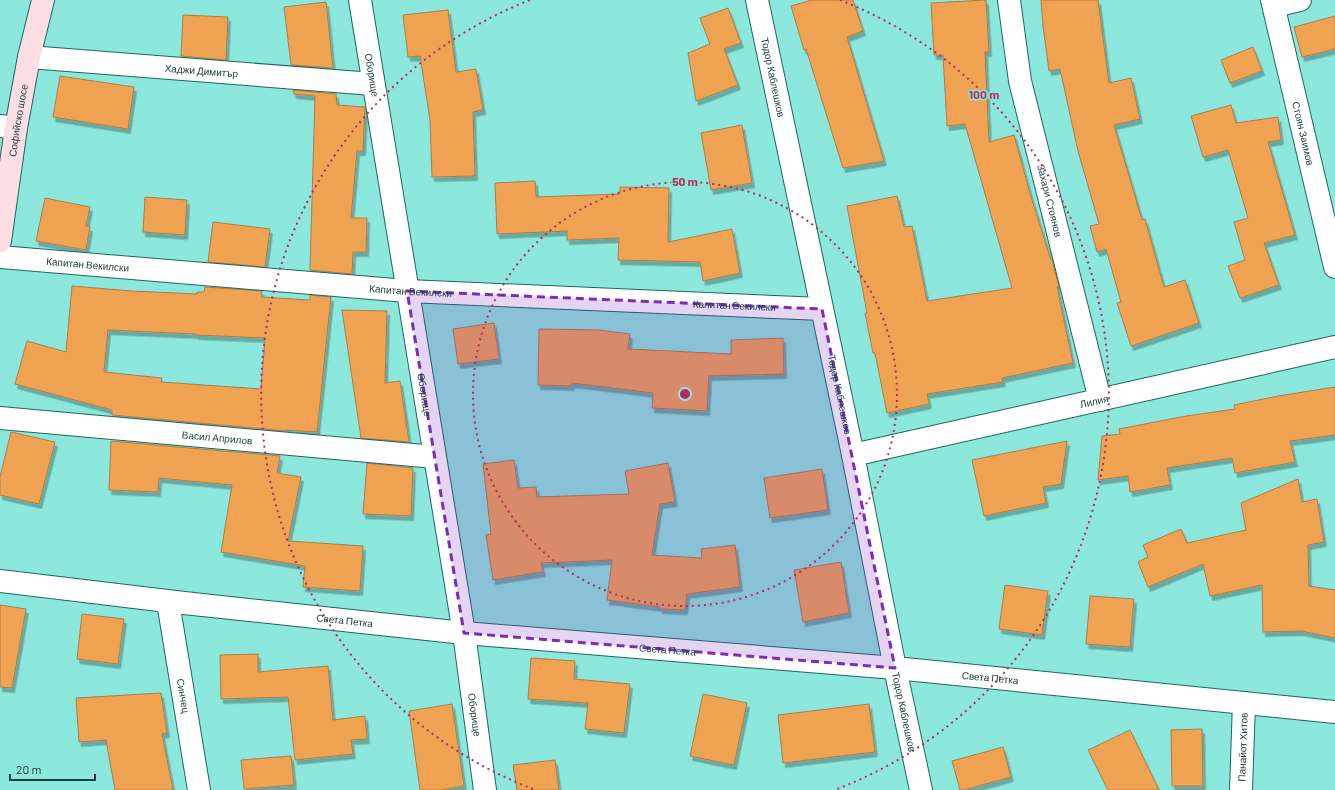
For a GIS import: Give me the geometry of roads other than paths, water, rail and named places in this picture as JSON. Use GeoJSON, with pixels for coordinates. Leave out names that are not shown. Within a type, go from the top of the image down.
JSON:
{"type":"FeatureCollection","features":[{"type":"Feature","properties":{"kind":"main road","name":"Софийско шосе"},"geometry":{"type":"LineString","coordinates":[[0,241],[8,127],[29,57],[43,0]]}},
{"type":"Feature","properties":{"kind":"street","name":"Оборище"},"geometry":{"type":"LineString","coordinates":[[360,0],[464,633],[485,790]]}},
{"type":"Feature","properties":{"kind":"street","name":"Тодор Каблешков"},"geometry":{"type":"LineString","coordinates":[[757,0],[853,455],[895,668],[921,790]]}},
{"type":"Feature","properties":{"kind":"street","name":"Захари Стоянов"},"geometry":{"type":"LineString","coordinates":[[1009,0],[1020,81],[1100,400]]}},
{"type":"Feature","properties":{"kind":"street"},"geometry":{"type":"LineString","coordinates":[[1273,3],[1300,0]]}},
{"type":"Feature","properties":{"kind":"street","name":"Стоян Заимов"},"geometry":{"type":"LineString","coordinates":[[1273,3],[1335,267]]}},
{"type":"Feature","properties":{"kind":"street","name":"Хаджи Димитър"},"geometry":{"type":"LineString","coordinates":[[29,57],[374,84]]}},
{"type":"Feature","properties":{"kind":"street","name":"Капитан Векилски"},"geometry":{"type":"LineString","coordinates":[[0,257],[408,291],[822,309]]}},
{"type":"Feature","properties":{"kind":"street","name":"Лилия"},"geometry":{"type":"LineString","coordinates":[[853,455],[1335,347]]}},
{"type":"Feature","properties":{"kind":"street","name":"Васил Априлов"},"geometry":{"type":"LineString","coordinates":[[0,418],[435,457]]}},
{"type":"Feature","properties":{"kind":"street","name":"Света Петка"},"geometry":{"type":"LineString","coordinates":[[0,581],[168,602],[464,633],[895,668],[1335,712]]}},
{"type":"Feature","properties":{"kind":"street","name":"Синчец"},"geometry":{"type":"LineString","coordinates":[[168,602],[199,790]]}},
{"type":"Feature","properties":{"kind":"street","name":"Панайот Хитов"},"geometry":{"type":"LineString","coordinates":[[1241,790],[1244,703]]}}]}
